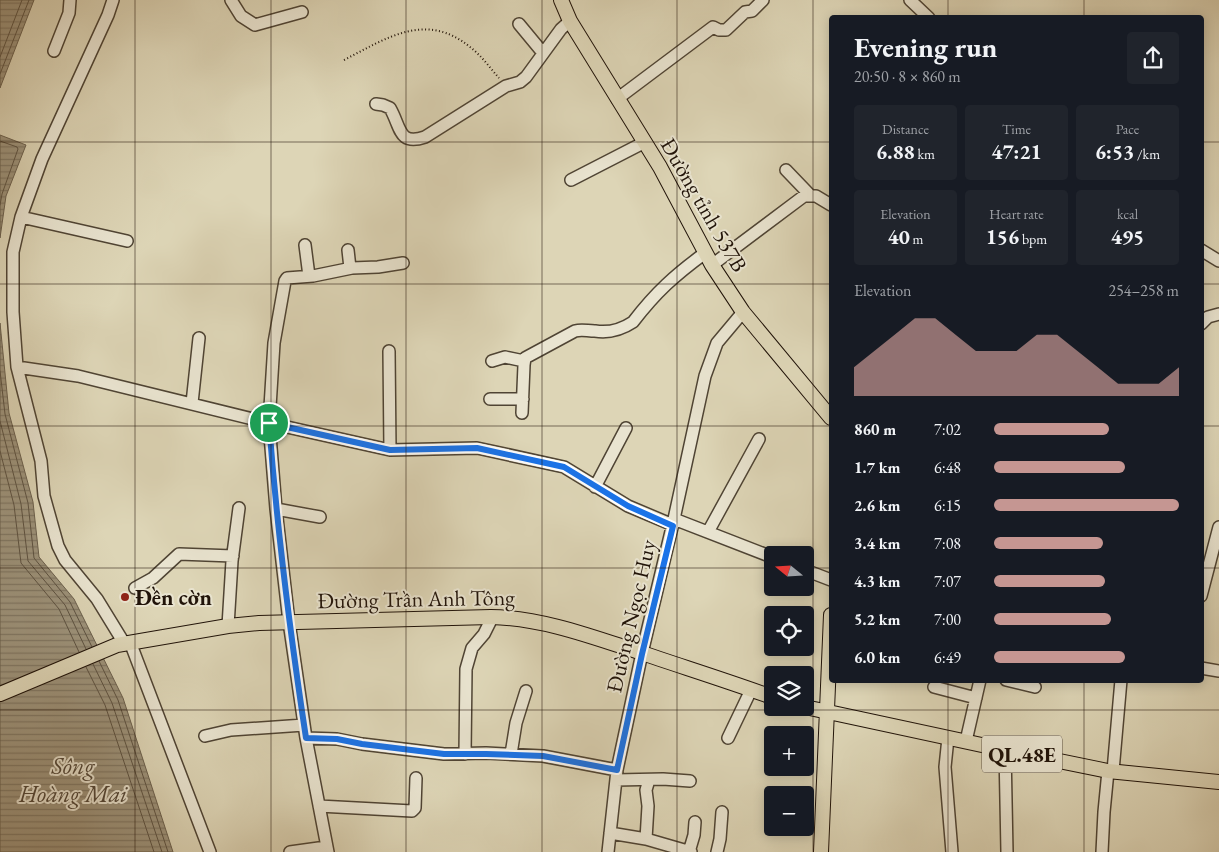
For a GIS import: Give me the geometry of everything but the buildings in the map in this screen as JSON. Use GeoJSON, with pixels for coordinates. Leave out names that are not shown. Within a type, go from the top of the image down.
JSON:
{"type":"FeatureCollection","features":[{"type":"Feature","properties":{"kind":"main road","name":"Đường tỉnh 537B"},"geometry":{"type":"LineString","coordinates":[[563,1],[570,21],[660,167],[712,266],[743,312],[829,416]]}},
{"type":"Feature","properties":{"kind":"main road","name":"Đường Trần Anh Tông"},"geometry":{"type":"LineString","coordinates":[[0,694],[124,643],[228,626],[289,622],[491,617],[526,619],[548,624],[764,694]]}},
{"type":"Feature","properties":{"kind":"main road"},"geometry":{"type":"LineString","coordinates":[[820,852],[829,664]]}},
{"type":"Feature","properties":{"kind":"main road"},"geometry":{"type":"LineString","coordinates":[[814,708],[827,712]]}},
{"type":"Feature","properties":{"kind":"main road","name":"QL.48E"},"geometry":{"type":"LineString","coordinates":[[827,712],[1111,771],[1219,782]]}},
{"type":"Feature","properties":{"kind":"street"},"geometry":{"type":"LineString","coordinates":[[54,51],[69,13],[70,0]]}},
{"type":"Feature","properties":{"kind":"street"},"geometry":{"type":"LineString","coordinates":[[113,0],[108,15],[42,159],[21,217],[13,252],[12,312],[17,367],[41,461],[44,496],[58,546],[65,560],[97,599],[124,643],[210,852]]}},
{"type":"Feature","properties":{"kind":"street"},"geometry":{"type":"LineString","coordinates":[[231,0],[241,16],[255,25],[302,12]]}},
{"type":"Feature","properties":{"kind":"street"},"geometry":{"type":"LineString","coordinates":[[617,99],[713,27],[719,30],[726,30],[745,12],[752,11],[763,0]]}},
{"type":"Feature","properties":{"kind":"street"},"geometry":{"type":"LineString","coordinates":[[910,0],[926,15]]}},
{"type":"Feature","properties":{"kind":"street"},"geometry":{"type":"LineString","coordinates":[[376,104],[383,104],[390,108],[402,134],[410,141],[425,137],[506,86],[520,82],[531,71],[561,28],[570,21]]}},
{"type":"Feature","properties":{"kind":"street"},"geometry":{"type":"LineString","coordinates":[[519,24],[543,53]]}},
{"type":"Feature","properties":{"kind":"street"},"geometry":{"type":"LineString","coordinates":[[571,180],[644,143]]}},
{"type":"Feature","properties":{"kind":"street"},"geometry":{"type":"LineString","coordinates":[[786,170],[810,195]]}},
{"type":"Feature","properties":{"kind":"street"},"geometry":{"type":"LineString","coordinates":[[712,266],[804,196],[810,195],[821,198],[829,204]]}},
{"type":"Feature","properties":{"kind":"street"},"geometry":{"type":"LineString","coordinates":[[21,217],[127,241]]}},
{"type":"Feature","properties":{"kind":"street"},"geometry":{"type":"LineString","coordinates":[[305,246],[309,276]]}},
{"type":"Feature","properties":{"kind":"street"},"geometry":{"type":"LineString","coordinates":[[348,250],[350,268]]}},
{"type":"Feature","properties":{"kind":"street"},"geometry":{"type":"LineString","coordinates":[[1204,252],[1219,261]]}},
{"type":"Feature","properties":{"kind":"street"},"geometry":{"type":"LineString","coordinates":[[522,413],[525,358],[574,331],[606,332],[633,322],[659,290],[676,274],[705,253]]}},
{"type":"Feature","properties":{"kind":"street"},"geometry":{"type":"LineString","coordinates":[[290,852],[327,849],[306,738],[289,622],[276,509],[269,423],[274,344],[285,281],[287,278],[350,268],[378,267],[403,263]]}},
{"type":"Feature","properties":{"kind":"street","name":"Đường Ngọc Huy"},"geometry":{"type":"LineString","coordinates":[[608,852],[616,775],[642,654],[674,522],[704,376],[717,343],[743,312]]}},
{"type":"Feature","properties":{"kind":"street"},"geometry":{"type":"LineString","coordinates":[[1204,321],[1208,317],[1219,314]]}},
{"type":"Feature","properties":{"kind":"street"},"geometry":{"type":"LineString","coordinates":[[192,403],[199,338]]}},
{"type":"Feature","properties":{"kind":"street"},"geometry":{"type":"LineString","coordinates":[[389,351],[390,450]]}},
{"type":"Feature","properties":{"kind":"street"},"geometry":{"type":"LineString","coordinates":[[492,361],[505,357],[524,361]]}},
{"type":"Feature","properties":{"kind":"street"},"geometry":{"type":"LineString","coordinates":[[17,367],[78,376],[269,423],[390,450],[477,448],[564,467],[628,506],[708,532],[764,554]]}},
{"type":"Feature","properties":{"kind":"street"},"geometry":{"type":"LineString","coordinates":[[490,399],[523,399]]}},
{"type":"Feature","properties":{"kind":"street"},"geometry":{"type":"LineString","coordinates":[[595,487],[626,428]]}},
{"type":"Feature","properties":{"kind":"street"},"geometry":{"type":"LineString","coordinates":[[708,532],[759,439]]}},
{"type":"Feature","properties":{"kind":"street"},"geometry":{"type":"LineString","coordinates":[[228,626],[233,556],[239,508]]}},
{"type":"Feature","properties":{"kind":"street"},"geometry":{"type":"LineString","coordinates":[[276,509],[320,517]]}},
{"type":"Feature","properties":{"kind":"street"},"geometry":{"type":"LineString","coordinates":[[1204,584],[1219,527]]}},
{"type":"Feature","properties":{"kind":"street"},"geometry":{"type":"LineString","coordinates":[[135,588],[153,578],[179,554],[233,556]]}},
{"type":"Feature","properties":{"kind":"street"},"geometry":{"type":"LineString","coordinates":[[814,573],[829,579]]}},
{"type":"Feature","properties":{"kind":"street"},"geometry":{"type":"LineString","coordinates":[[465,754],[466,669],[472,648],[484,634],[491,617]]}},
{"type":"Feature","properties":{"kind":"street"},"geometry":{"type":"LineString","coordinates":[[1204,668],[1219,671]]}},
{"type":"Feature","properties":{"kind":"street"},"geometry":{"type":"LineString","coordinates":[[966,741],[979,683]]}},
{"type":"Feature","properties":{"kind":"street"},"geometry":{"type":"LineString","coordinates":[[1018,683],[1035,687]]}},
{"type":"Feature","properties":{"kind":"street"},"geometry":{"type":"LineString","coordinates":[[1102,852],[1104,812],[1111,771],[1121,683]]}},
{"type":"Feature","properties":{"kind":"street"},"geometry":{"type":"LineString","coordinates":[[934,688],[976,698]]}},
{"type":"Feature","properties":{"kind":"street"},"geometry":{"type":"LineString","coordinates":[[728,738],[751,690]]}},
{"type":"Feature","properties":{"kind":"street"},"geometry":{"type":"LineString","coordinates":[[511,754],[516,723],[526,691]]}},
{"type":"Feature","properties":{"kind":"street"},"geometry":{"type":"LineString","coordinates":[[205,736],[231,730],[304,725]]}},
{"type":"Feature","properties":{"kind":"street"},"geometry":{"type":"LineString","coordinates":[[306,738],[337,739],[444,754],[543,756],[616,775],[650,780],[663,779],[690,782]]}},
{"type":"Feature","properties":{"kind":"street"},"geometry":{"type":"LineString","coordinates":[[948,738],[945,767],[952,852]]}},
{"type":"Feature","properties":{"kind":"street"},"geometry":{"type":"LineString","coordinates":[[1005,750],[1007,852]]}},
{"type":"Feature","properties":{"kind":"street"},"geometry":{"type":"LineString","coordinates":[[319,806],[412,811],[415,808],[416,778]]}},
{"type":"Feature","properties":{"kind":"street"},"geometry":{"type":"LineString","coordinates":[[646,839],[648,806],[646,790],[650,780]]}},
{"type":"Feature","properties":{"kind":"street"},"geometry":{"type":"LineString","coordinates":[[717,852],[722,812]]}},
{"type":"Feature","properties":{"kind":"street"},"geometry":{"type":"LineString","coordinates":[[610,833],[646,839],[690,852],[695,822]]}},
{"type":"Feature","properties":{"kind":"path"},"geometry":{"type":"LineString","coordinates":[[344,60],[396,34],[420,29],[436,29],[470,46],[506,86]]}},
{"type":"Feature","properties":{"kind":"water"},"geometry":{"type":"Polygon","coordinates":[[[0,0],[34,0],[0,88],[0,0]]]}},
{"type":"Feature","properties":{"kind":"water"},"geometry":{"type":"Polygon","coordinates":[[[0,135],[26,145],[6,196],[0,238],[0,135]]]}},
{"type":"Feature","properties":{"kind":"water","name":"Sông Hoàng Mai"},"geometry":{"type":"Polygon","coordinates":[[[0,323],[9,413],[33,502],[39,557],[74,599],[123,698],[173,852],[0,852],[0,323]]]}},
{"type":"Feature","properties":{"kind":"place","name":"Đền cờn"},"geometry":{"type":"Point","coordinates":[125,597]}},
{"type":"Feature","properties":{"kind":"route"},"geometry":{"type":"LineString","coordinates":[[269,423],[390,450],[477,448],[564,467],[628,506],[673,526],[642,654],[617,770],[543,756],[511,754],[457,755],[362,744],[337,739],[306,738],[289,622],[276,509],[269,423]]}}]}
